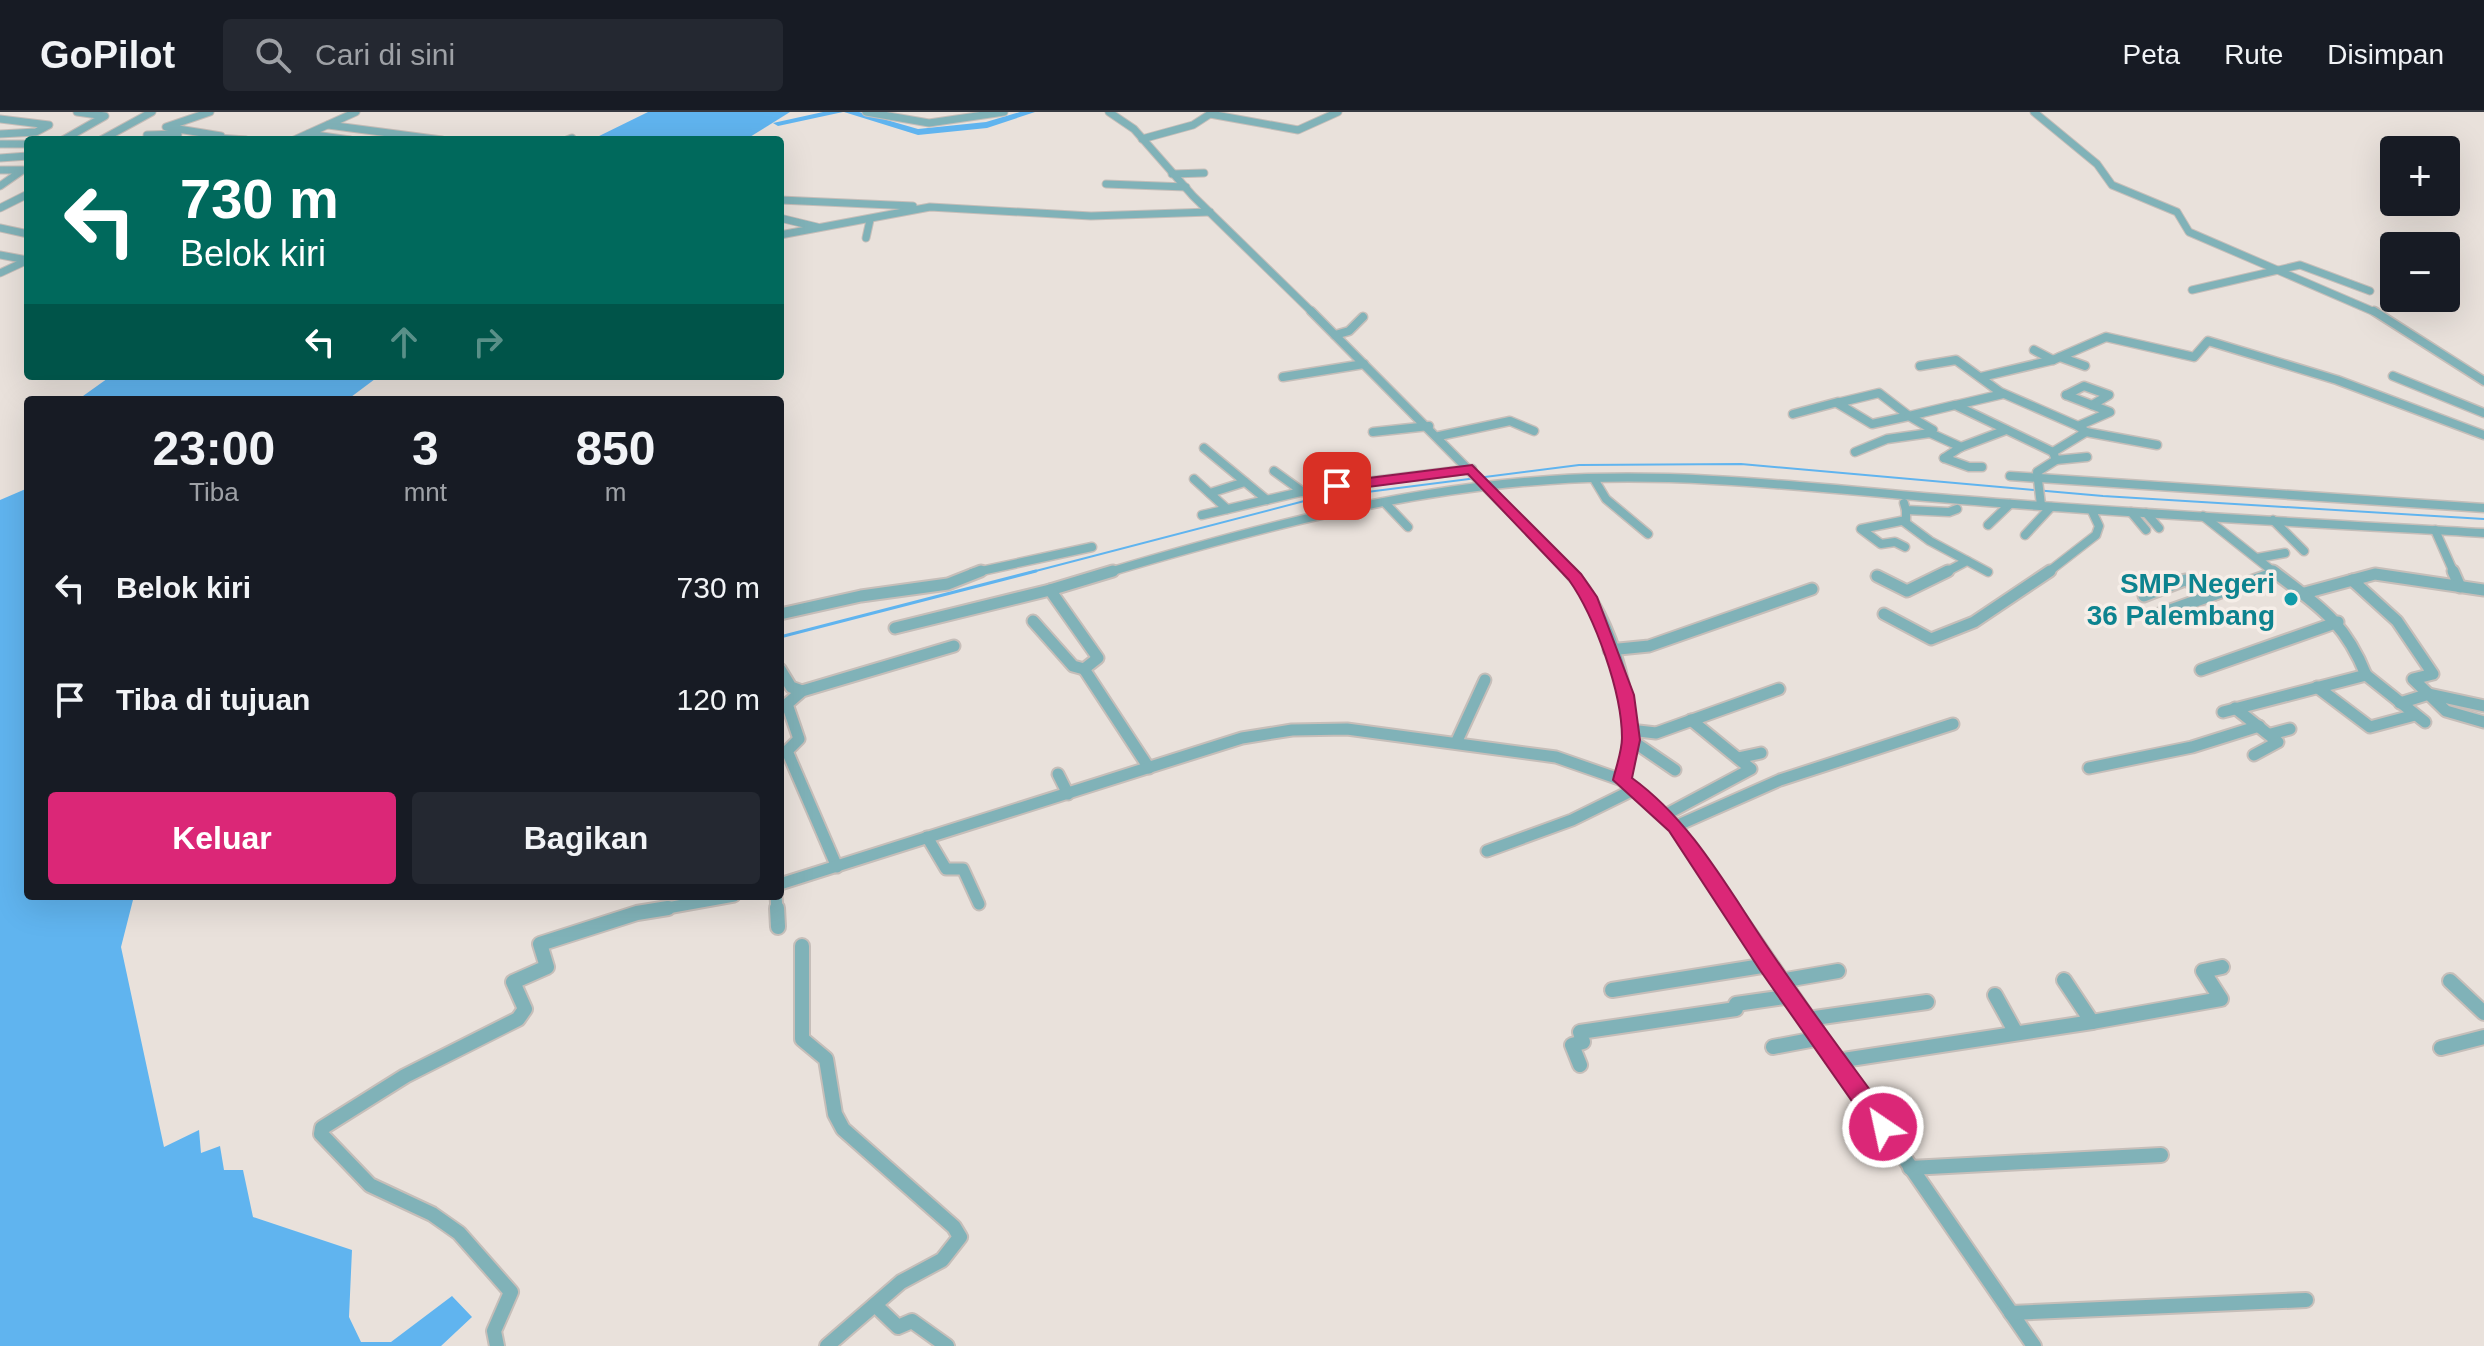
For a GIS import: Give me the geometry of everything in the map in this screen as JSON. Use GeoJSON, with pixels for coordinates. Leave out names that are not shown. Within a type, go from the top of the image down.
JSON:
{"type":"FeatureCollection","features":[{"type":"Feature","properties":{"kind":"street"},"geometry":{"type":"LineString","coordinates":[[70,136],[105,116],[77,112]]}},
{"type":"Feature","properties":{"kind":"street"},"geometry":{"type":"LineString","coordinates":[[108,136],[152,112]]}},
{"type":"Feature","properties":{"kind":"street"},"geometry":{"type":"LineString","coordinates":[[210,112],[166,127],[221,136]]}},
{"type":"Feature","properties":{"kind":"street"},"geometry":{"type":"LineString","coordinates":[[303,136],[356,112]]}},
{"type":"Feature","properties":{"kind":"street"},"geometry":{"type":"LineString","coordinates":[[866,112],[910,122],[956,121],[1004,112]]}},
{"type":"Feature","properties":{"kind":"street"},"geometry":{"type":"LineString","coordinates":[[950,112],[956,121]]}},
{"type":"Feature","properties":{"kind":"street"},"geometry":{"type":"LineString","coordinates":[[1142,139],[1193,125],[1211,113],[1298,130],[1338,112]]}},
{"type":"Feature","properties":{"kind":"street"},"geometry":{"type":"LineString","coordinates":[[2034,112],[2097,164],[2114,186],[2175,211],[2189,232],[2374,311],[2484,381]]}},
{"type":"Feature","properties":{"kind":"street"},"geometry":{"type":"LineString","coordinates":[[1112,113],[1142,139],[1172,174],[1472,469],[1575,577],[1589,597],[1626,695],[1631,735],[1622,780]]}},
{"type":"Feature","properties":{"kind":"street"},"geometry":{"type":"LineString","coordinates":[[0,119],[49,125],[36,132],[0,134]]}},
{"type":"Feature","properties":{"kind":"street"},"geometry":{"type":"LineString","coordinates":[[328,125],[415,136]]}},
{"type":"Feature","properties":{"kind":"street"},"geometry":{"type":"LineString","coordinates":[[147,135],[195,132]]}},
{"type":"Feature","properties":{"kind":"street"},"geometry":{"type":"LineString","coordinates":[[385,136],[394,133]]}},
{"type":"Feature","properties":{"kind":"street"},"geometry":{"type":"LineString","coordinates":[[308,134],[322,136]]}},
{"type":"Feature","properties":{"kind":"street"},"geometry":{"type":"LineString","coordinates":[[0,144],[24,144]]}},
{"type":"Feature","properties":{"kind":"street"},"geometry":{"type":"LineString","coordinates":[[0,158],[24,156]]}},
{"type":"Feature","properties":{"kind":"street"},"geometry":{"type":"LineString","coordinates":[[0,170],[23,170],[2,184]]}},
{"type":"Feature","properties":{"kind":"street"},"geometry":{"type":"LineString","coordinates":[[1172,174],[1204,173]]}},
{"type":"Feature","properties":{"kind":"street"},"geometry":{"type":"LineString","coordinates":[[1106,184],[1186,187]]}},
{"type":"Feature","properties":{"kind":"street"},"geometry":{"type":"LineString","coordinates":[[0,208],[24,196]]}},
{"type":"Feature","properties":{"kind":"street"},"geometry":{"type":"LineString","coordinates":[[784,200],[1086,216],[1210,212]]}},
{"type":"Feature","properties":{"kind":"street"},"geometry":{"type":"LineString","coordinates":[[1086,216],[1088,205]]}},
{"type":"Feature","properties":{"kind":"street"},"geometry":{"type":"LineString","coordinates":[[784,234],[930,207]]}},
{"type":"Feature","properties":{"kind":"street"},"geometry":{"type":"LineString","coordinates":[[784,219],[826,228]]}},
{"type":"Feature","properties":{"kind":"street"},"geometry":{"type":"LineString","coordinates":[[866,238],[870,220]]}},
{"type":"Feature","properties":{"kind":"street"},"geometry":{"type":"LineString","coordinates":[[0,226],[24,231]]}},
{"type":"Feature","properties":{"kind":"street"},"geometry":{"type":"LineString","coordinates":[[0,255],[24,261]]}},
{"type":"Feature","properties":{"kind":"street"},"geometry":{"type":"LineString","coordinates":[[0,276],[24,264]]}},
{"type":"Feature","properties":{"kind":"street"},"geometry":{"type":"LineString","coordinates":[[2192,290],[2304,265],[2370,291]]}},
{"type":"Feature","properties":{"kind":"street"},"geometry":{"type":"LineString","coordinates":[[1335,335],[1349,331],[1363,317]]}},
{"type":"Feature","properties":{"kind":"street"},"geometry":{"type":"LineString","coordinates":[[1981,377],[2056,359],[2106,337],[2194,357],[2208,341],[2337,380],[2484,435]]}},
{"type":"Feature","properties":{"kind":"street"},"geometry":{"type":"LineString","coordinates":[[2034,350],[2085,366]]}},
{"type":"Feature","properties":{"kind":"street"},"geometry":{"type":"LineString","coordinates":[[1920,366],[1956,360],[2003,394],[2082,429],[2157,445]]}},
{"type":"Feature","properties":{"kind":"street"},"geometry":{"type":"LineString","coordinates":[[1283,377],[1364,364]]}},
{"type":"Feature","properties":{"kind":"street"},"geometry":{"type":"LineString","coordinates":[[2393,376],[2484,413]]}},
{"type":"Feature","properties":{"kind":"street"},"geometry":{"type":"LineString","coordinates":[[1793,414],[1879,393],[1933,431],[1930,433]]}},
{"type":"Feature","properties":{"kind":"street"},"geometry":{"type":"LineString","coordinates":[[1838,402],[1874,424],[2003,394]]}},
{"type":"Feature","properties":{"kind":"street"},"geometry":{"type":"LineString","coordinates":[[1955,405],[2055,456],[2087,457]]}},
{"type":"Feature","properties":{"kind":"street"},"geometry":{"type":"LineString","coordinates":[[2025,535],[2044,503],[2037,472],[2082,429],[2110,412],[2092,405]]}},
{"type":"Feature","properties":{"kind":"street"},"geometry":{"type":"LineString","coordinates":[[1439,436],[1512,418],[1534,431]]}},
{"type":"Feature","properties":{"kind":"street"},"geometry":{"type":"LineString","coordinates":[[1373,432],[1429,426]]}},
{"type":"Feature","properties":{"kind":"street"},"geometry":{"type":"LineString","coordinates":[[1982,467],[1969,467],[1944,458],[1961,447],[2006,430]]}},
{"type":"Feature","properties":{"kind":"street"},"geometry":{"type":"LineString","coordinates":[[1855,452],[1887,439],[1896,441],[1930,433],[1961,447]]}},
{"type":"Feature","properties":{"kind":"street"},"geometry":{"type":"LineString","coordinates":[[1939,446],[1950,443]]}},
{"type":"Feature","properties":{"kind":"street"},"geometry":{"type":"LineString","coordinates":[[1204,448],[1267,500]]}},
{"type":"Feature","properties":{"kind":"street"},"geometry":{"type":"LineString","coordinates":[[1202,515],[1318,488],[1472,469]]}},
{"type":"Feature","properties":{"kind":"street"},"geometry":{"type":"LineString","coordinates":[[1274,471],[1304,492]]}},
{"type":"Feature","properties":{"kind":"street"},"geometry":{"type":"LineString","coordinates":[[2010,476],[2484,508]]}},
{"type":"Feature","properties":{"kind":"street"},"geometry":{"type":"LineString","coordinates":[[895,628],[1050,590],[1113,569],[1386,504],[1486,484],[1734,478],[2010,504],[2044,503],[2092,511],[2484,533]]}},
{"type":"Feature","properties":{"kind":"street"},"geometry":{"type":"LineString","coordinates":[[1194,479],[1227,509]]}},
{"type":"Feature","properties":{"kind":"street"},"geometry":{"type":"LineString","coordinates":[[1210,493],[1261,479]]}},
{"type":"Feature","properties":{"kind":"street"},"geometry":{"type":"LineString","coordinates":[[1594,479],[1606,499],[1648,534]]}},
{"type":"Feature","properties":{"kind":"street"},"geometry":{"type":"LineString","coordinates":[[1901,495],[1904,515],[1967,561],[1988,572]]}},
{"type":"Feature","properties":{"kind":"street"},"geometry":{"type":"LineString","coordinates":[[1386,504],[1408,527]]}},
{"type":"Feature","properties":{"kind":"street"},"geometry":{"type":"LineString","coordinates":[[1988,525],[2010,504]]}},
{"type":"Feature","properties":{"kind":"street"},"geometry":{"type":"LineString","coordinates":[[1905,547],[1895,542],[1881,544],[1861,529],[1904,515],[1957,509]]}},
{"type":"Feature","properties":{"kind":"street"},"geometry":{"type":"LineString","coordinates":[[1884,614],[1932,639],[1966,626],[2037,582],[2099,532],[2092,511]]}},
{"type":"Feature","properties":{"kind":"street"},"geometry":{"type":"LineString","coordinates":[[2131,512],[2146,530]]}},
{"type":"Feature","properties":{"kind":"street"},"geometry":{"type":"LineString","coordinates":[[2146,513],[2159,528]]}},
{"type":"Feature","properties":{"kind":"street"},"geometry":{"type":"LineString","coordinates":[[2203,515],[2338,622],[2354,645],[2366,675],[2420,718],[2370,727],[2317,687]]}},
{"type":"Feature","properties":{"kind":"street"},"geometry":{"type":"LineString","coordinates":[[2273,520],[2304,551]]}},
{"type":"Feature","properties":{"kind":"street"},"geometry":{"type":"LineString","coordinates":[[2435,530],[2460,587]]}},
{"type":"Feature","properties":{"kind":"street"},"geometry":{"type":"LineString","coordinates":[[784,613],[861,596],[948,584],[970,573],[1092,547]]}},
{"type":"Feature","properties":{"kind":"street"},"geometry":{"type":"LineString","coordinates":[[2257,558],[2285,553]]}},
{"type":"Feature","properties":{"kind":"street"},"geometry":{"type":"LineString","coordinates":[[1877,576],[1907,591],[1967,561]]}},
{"type":"Feature","properties":{"kind":"street"},"geometry":{"type":"LineString","coordinates":[[2159,614],[2275,573]]}},
{"type":"Feature","properties":{"kind":"street"},"geometry":{"type":"LineString","coordinates":[[2301,594],[2384,574],[2484,590]]}},
{"type":"Feature","properties":{"kind":"street"},"geometry":{"type":"LineString","coordinates":[[2144,596],[2185,580],[2215,594]]}},
{"type":"Feature","properties":{"kind":"street"},"geometry":{"type":"LineString","coordinates":[[2352,580],[2397,621],[2416,653],[2432,671],[2432,675],[2412,677],[2446,711],[2484,722]]}},
{"type":"Feature","properties":{"kind":"street"},"geometry":{"type":"LineString","coordinates":[[1609,650],[1649,646],[1812,589]]}},
{"type":"Feature","properties":{"kind":"street"},"geometry":{"type":"LineString","coordinates":[[1050,590],[1098,658],[1084,669]]}},
{"type":"Feature","properties":{"kind":"street"},"geometry":{"type":"LineString","coordinates":[[1033,621],[1073,666],[1084,669],[1149,768]]}},
{"type":"Feature","properties":{"kind":"street"},"geometry":{"type":"LineString","coordinates":[[2201,670],[2338,622]]}},
{"type":"Feature","properties":{"kind":"street"},"geometry":{"type":"LineString","coordinates":[[837,867],[784,747],[799,739],[787,704],[802,691],[954,646]]}},
{"type":"Feature","properties":{"kind":"street"},"geometry":{"type":"LineString","coordinates":[[2254,755],[2278,743],[2271,734],[2229,710],[2366,675]]}},
{"type":"Feature","properties":{"kind":"street"},"geometry":{"type":"LineString","coordinates":[[784,676],[791,687],[802,691]]}},
{"type":"Feature","properties":{"kind":"street"},"geometry":{"type":"LineString","coordinates":[[1456,743],[1485,680]]}},
{"type":"Feature","properties":{"kind":"street"},"geometry":{"type":"LineString","coordinates":[[1631,735],[1656,733],[1779,689]]}},
{"type":"Feature","properties":{"kind":"street"},"geometry":{"type":"LineString","coordinates":[[2400,703],[2429,694],[2484,706]]}},
{"type":"Feature","properties":{"kind":"street"},"geometry":{"type":"LineString","coordinates":[[1665,815],[1695,802],[1751,769],[1691,720]]}},
{"type":"Feature","properties":{"kind":"street"},"geometry":{"type":"LineString","coordinates":[[1676,826],[1780,780],[1953,724]]}},
{"type":"Feature","properties":{"kind":"street"},"geometry":{"type":"LineString","coordinates":[[2089,768],[2192,747],[2259,726]]}},
{"type":"Feature","properties":{"kind":"street"},"geometry":{"type":"LineString","coordinates":[[784,883],[1242,738],[1292,730],[1347,729],[1556,757],[1622,780],[1676,826],[1768,965],[2034,1346]]}},
{"type":"Feature","properties":{"kind":"street"},"geometry":{"type":"LineString","coordinates":[[2271,734],[2290,729]]}},
{"type":"Feature","properties":{"kind":"street"},"geometry":{"type":"LineString","coordinates":[[1631,735],[1675,770]]}},
{"type":"Feature","properties":{"kind":"street"},"geometry":{"type":"LineString","coordinates":[[1738,758],[1761,753]]}},
{"type":"Feature","properties":{"kind":"street"},"geometry":{"type":"LineString","coordinates":[[1058,774],[1068,794]]}},
{"type":"Feature","properties":{"kind":"street"},"geometry":{"type":"LineString","coordinates":[[1487,851],[1572,820],[1635,789]]}},
{"type":"Feature","properties":{"kind":"street"},"geometry":{"type":"LineString","coordinates":[[927,837],[946,869],[963,869],[970,879],[967,884],[979,904]]}},
{"type":"Feature","properties":{"kind":"street"},"geometry":{"type":"LineString","coordinates":[[497,1346],[494,1331],[508,1288],[473,1246],[443,1222],[370,1185],[321,1134],[322,1128],[405,1076],[518,1019],[525,1009],[513,982],[547,967],[540,944],[637,913],[711,900]]}},
{"type":"Feature","properties":{"kind":"street"},"geometry":{"type":"LineString","coordinates":[[776,900],[778,927]]}},
{"type":"Feature","properties":{"kind":"street"},"geometry":{"type":"LineString","coordinates":[[802,946],[806,975],[799,1014],[802,1039],[826,1059],[835,1114],[843,1129],[960,1235],[954,1248],[942,1260],[901,1282],[827,1346]]}},
{"type":"Feature","properties":{"kind":"street"},"geometry":{"type":"LineString","coordinates":[[1612,990],[1675,974],[1768,965]]}},
{"type":"Feature","properties":{"kind":"street"},"geometry":{"type":"LineString","coordinates":[[1837,1061],[2221,999],[2203,971],[2222,967]]}},
{"type":"Feature","properties":{"kind":"street"},"geometry":{"type":"LineString","coordinates":[[1780,981],[1838,971]]}},
{"type":"Feature","properties":{"kind":"street"},"geometry":{"type":"LineString","coordinates":[[2064,980],[2092,1022]]}},
{"type":"Feature","properties":{"kind":"street"},"geometry":{"type":"LineString","coordinates":[[2450,981],[2484,1013]]}},
{"type":"Feature","properties":{"kind":"street"},"geometry":{"type":"LineString","coordinates":[[1995,995],[2016,1033]]}},
{"type":"Feature","properties":{"kind":"street"},"geometry":{"type":"LineString","coordinates":[[1580,1065],[1572,1045],[1583,1042],[1580,1032],[1792,996]]}},
{"type":"Feature","properties":{"kind":"street"},"geometry":{"type":"LineString","coordinates":[[1808,1019],[1927,1002]]}},
{"type":"Feature","properties":{"kind":"street"},"geometry":{"type":"LineString","coordinates":[[2441,1048],[2484,1037]]}},
{"type":"Feature","properties":{"kind":"street"},"geometry":{"type":"LineString","coordinates":[[1773,1047],[1821,1038]]}},
{"type":"Feature","properties":{"kind":"street"},"geometry":{"type":"LineString","coordinates":[[1910,1168],[2161,1155]]}},
{"type":"Feature","properties":{"kind":"street"},"geometry":{"type":"LineString","coordinates":[[2011,1313],[2306,1300]]}},
{"type":"Feature","properties":{"kind":"street"},"geometry":{"type":"LineString","coordinates":[[875,1305],[898,1327],[912,1321],[947,1346]]}},
{"type":"Feature","properties":{"kind":"water"},"geometry":{"type":"Polygon","coordinates":[[[648,112],[790,112],[751,136],[599,136],[648,112]]]}},
{"type":"Feature","properties":{"kind":"water"},"geometry":{"type":"Polygon","coordinates":[[[105,380],[374,380],[352,396],[83,396],[105,380]]]}},
{"type":"Feature","properties":{"kind":"water"},"geometry":{"type":"Polygon","coordinates":[[[24,490],[24,900],[133,900],[121,947],[164,1147],[199,1130],[201,1153],[220,1146],[224,1170],[243,1170],[253,1217],[352,1250],[349,1317],[361,1342],[391,1342],[452,1296],[472,1317],[441,1346],[0,1346],[0,500],[24,490]]]}},
{"type":"Feature","properties":{"kind":"waterway"},"geometry":{"type":"LineString","coordinates":[[778,123],[838,112]]}},
{"type":"Feature","properties":{"kind":"waterway"},"geometry":{"type":"LineString","coordinates":[[849,112],[918,132],[987,125],[1030,112]]}},
{"type":"Feature","properties":{"kind":"waterway"},"geometry":{"type":"LineString","coordinates":[[1028,573],[1312,499],[1579,465],[1741,464],[2103,496],[2484,519]]}},
{"type":"Feature","properties":{"kind":"waterway"},"geometry":{"type":"LineString","coordinates":[[784,636],[1036,571]]}},
{"type":"Feature","properties":{"kind":"place","name":"SMP Negeri 36 Palembang"},"geometry":{"type":"Point","coordinates":[2291,599]}},
{"type":"Feature","properties":{"kind":"route"},"geometry":{"type":"LineString","coordinates":[[1337,486],[1439,470],[1472,469],[1575,577],[1589,597],[1626,695],[1631,740],[1622,780],[1652,802],[1676,826],[1768,965],[1883,1127]]}}]}
